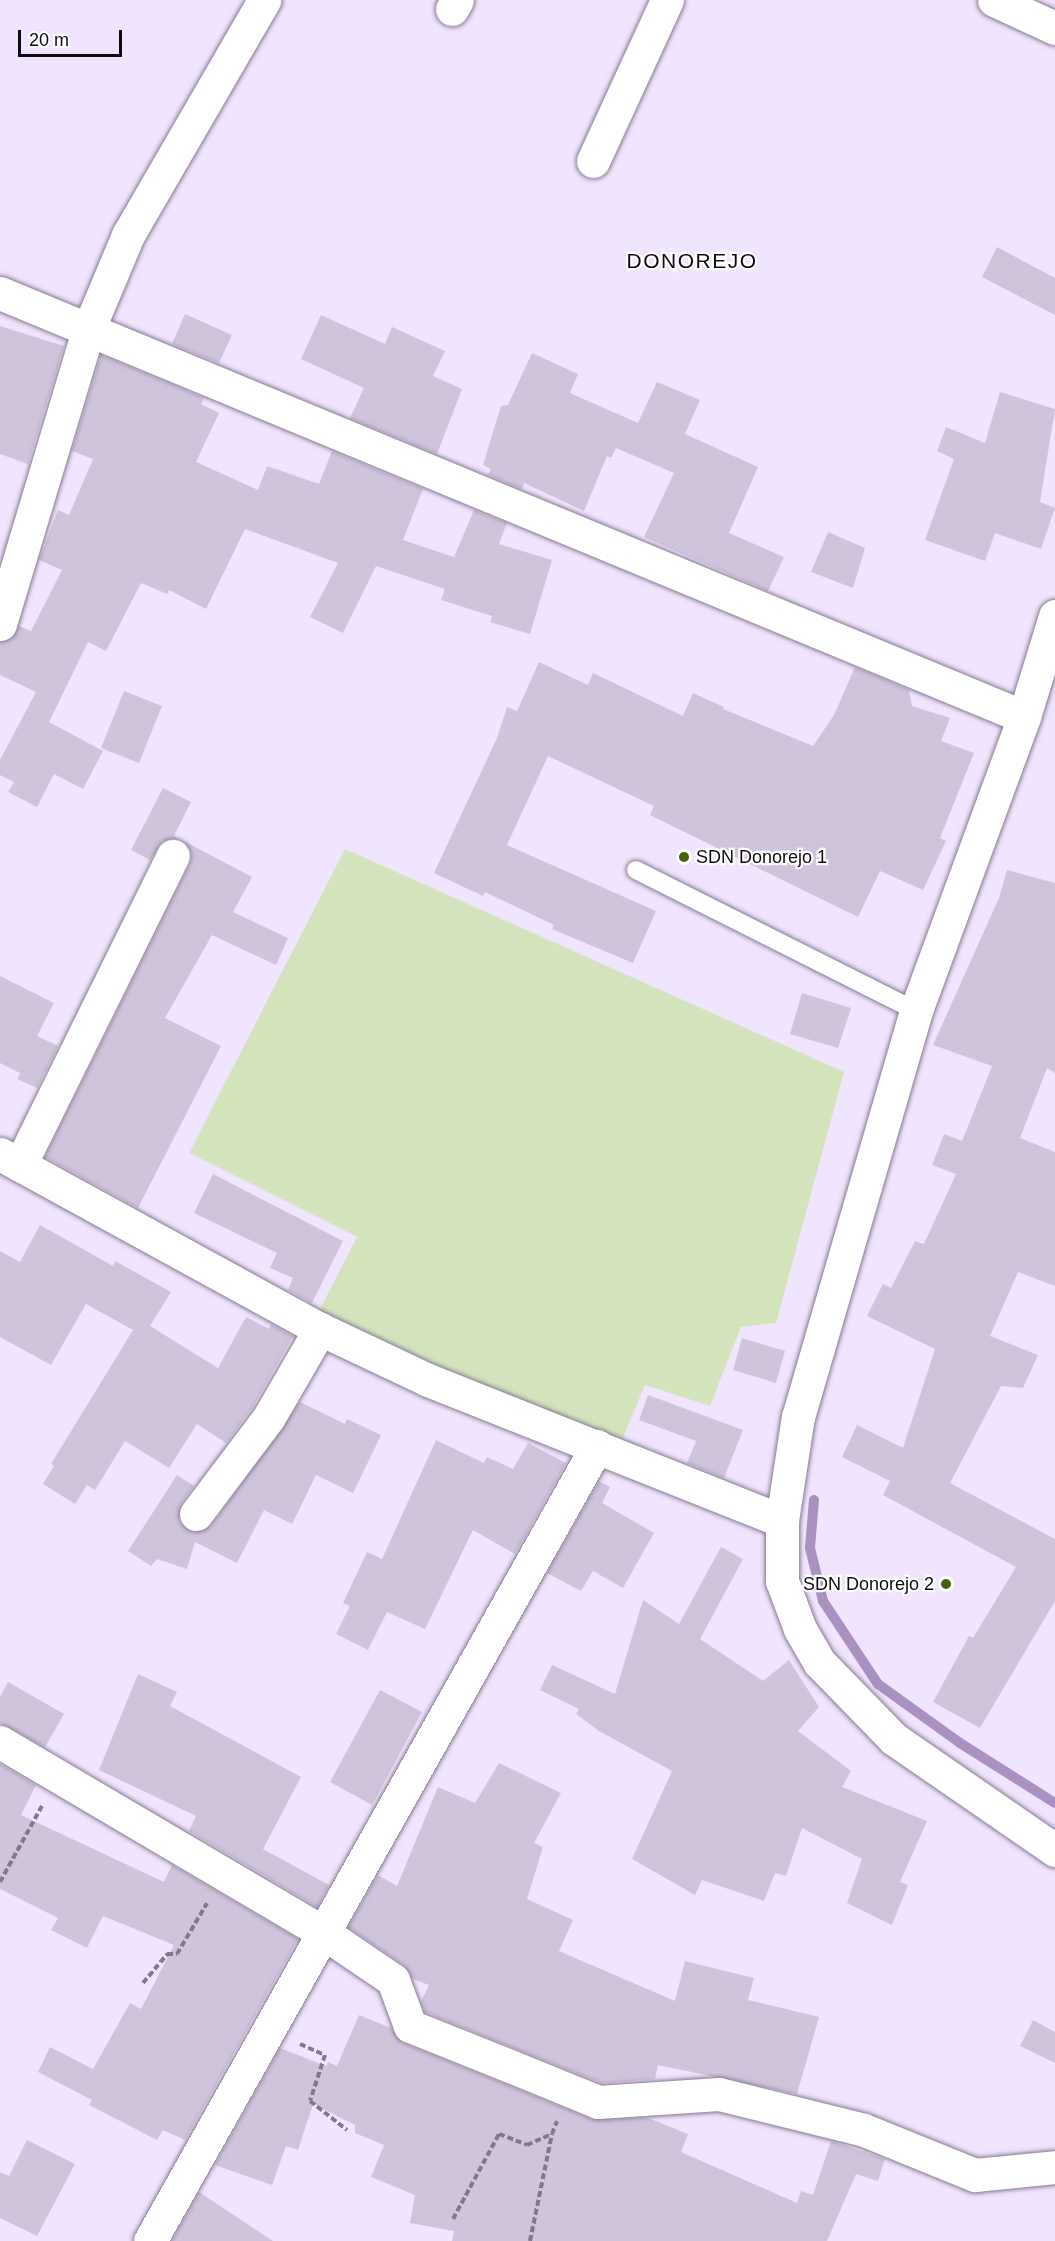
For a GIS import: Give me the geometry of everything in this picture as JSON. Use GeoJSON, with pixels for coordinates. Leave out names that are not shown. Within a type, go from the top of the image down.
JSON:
{"type":"FeatureCollection","features":[{"type":"Feature","properties":{"kind":"street"},"geometry":{"type":"LineString","coordinates":[[0,624],[6,585],[89,328],[128,235],[264,0]]}},
{"type":"Feature","properties":{"kind":"street"},"geometry":{"type":"LineString","coordinates":[[593,161],[667,0]]}},
{"type":"Feature","properties":{"kind":"street"},"geometry":{"type":"LineString","coordinates":[[994,0],[1055,28]]}},
{"type":"Feature","properties":{"kind":"street"},"geometry":{"type":"LineString","coordinates":[[0,293],[1024,717]]}},
{"type":"Feature","properties":{"kind":"street"},"geometry":{"type":"LineString","coordinates":[[1055,616],[1024,717],[916,1011],[798,1416],[782,1521],[782,1581],[800,1629],[820,1663],[894,1739],[1055,1850]]}},
{"type":"Feature","properties":{"kind":"street"},"geometry":{"type":"LineString","coordinates":[[173,856],[10,1159],[320,1329],[428,1380],[782,1521]]}},
{"type":"Feature","properties":{"kind":"street"},"geometry":{"type":"LineString","coordinates":[[196,1514],[269,1417],[320,1329]]}},
{"type":"Feature","properties":{"kind":"street"},"geometry":{"type":"LineString","coordinates":[[150,2241],[321,1931],[597,1446]]}},
{"type":"Feature","properties":{"kind":"street"},"geometry":{"type":"LineString","coordinates":[[0,1742],[321,1931],[393,1980],[410,2026],[598,2102],[719,2094],[864,2130],[975,2175],[1055,2167]]}},
{"type":"Feature","properties":{"kind":"lane"},"geometry":{"type":"LineString","coordinates":[[636,870],[916,1011]]}},
{"type":"Feature","properties":{"kind":"path"},"geometry":{"type":"LineString","coordinates":[[0,1882],[58,1776]]}},
{"type":"Feature","properties":{"kind":"path"},"geometry":{"type":"LineString","coordinates":[[143,1983],[167,1954],[177,1954],[225,1874]]}},
{"type":"Feature","properties":{"kind":"path"},"geometry":{"type":"LineString","coordinates":[[321,2067],[310,2101],[347,2130]]}},
{"type":"Feature","properties":{"kind":"path"},"geometry":{"type":"LineString","coordinates":[[530,2241],[552,2134],[569,2090]]}},
{"type":"Feature","properties":{"kind":"path"},"geometry":{"type":"LineString","coordinates":[[453,2219],[499,2134],[527,2145],[552,2134]]}},
{"type":"Feature","properties":{"kind":"green space"},"geometry":{"type":"Polygon","coordinates":[[[345,849],[844,1072],[776,1323],[741,1327],[710,1406],[645,1385],[622,1440],[438,1369],[319,1311],[357,1237],[189,1153],[345,849]]]}},
{"type":"Feature","properties":{"kind":"building"},"geometry":{"type":"Polygon","coordinates":[[[997,247],[1055,278],[1055,315],[982,277],[997,247]]]}},
{"type":"Feature","properties":{"kind":"building"},"geometry":{"type":"Polygon","coordinates":[[[185,314],[232,335],[219,363],[172,344],[185,314]]]}},
{"type":"Feature","properties":{"kind":"building"},"geometry":{"type":"Polygon","coordinates":[[[321,315],[385,344],[392,327],[445,351],[433,376],[462,389],[437,454],[350,418],[364,388],[301,359],[321,315]]]}},
{"type":"Feature","properties":{"kind":"building"},"geometry":{"type":"Polygon","coordinates":[[[0,326],[64,346],[28,464],[0,454],[0,326]]]}},
{"type":"Feature","properties":{"kind":"building"},"geometry":{"type":"Polygon","coordinates":[[[532,353],[578,374],[570,393],[638,423],[657,382],[700,400],[685,434],[758,467],[729,533],[784,557],[768,591],[644,537],[674,473],[616,448],[611,458],[607,456],[584,511],[524,483],[522,489],[488,475],[491,469],[483,465],[501,406],[508,405],[532,353]]]}},
{"type":"Feature","properties":{"kind":"building"},"geometry":{"type":"Polygon","coordinates":[[[101,355],[204,398],[201,404],[219,413],[196,462],[258,490],[267,466],[319,484],[332,451],[423,489],[403,540],[454,557],[474,510],[507,523],[499,544],[552,560],[530,634],[490,622],[492,616],[441,600],[445,589],[376,566],[343,633],[310,617],[338,563],[245,529],[206,609],[169,590],[167,594],[141,583],[106,651],[88,642],[49,722],[103,751],[83,789],[54,774],[37,807],[8,792],[14,782],[0,775],[0,760],[36,692],[0,675],[0,642],[12,638],[19,626],[31,631],[62,570],[39,560],[58,510],[69,515],[93,459],[72,451],[101,355]]]}},
{"type":"Feature","properties":{"kind":"building"},"geometry":{"type":"Polygon","coordinates":[[[1000,392],[1055,409],[1040,502],[1055,508],[1041,549],[995,533],[985,561],[925,540],[954,459],[937,451],[946,427],[985,443],[1000,392]]]}},
{"type":"Feature","properties":{"kind":"building"},"geometry":{"type":"Polygon","coordinates":[[[828,532],[865,548],[853,588],[811,572],[828,532]]]}},
{"type":"Feature","properties":{"kind":"building"},"geometry":{"type":"Polygon","coordinates":[[[539,662],[588,685],[593,673],[683,716],[693,693],[724,707],[723,709],[813,746],[834,715],[855,667],[909,690],[912,706],[950,718],[941,741],[974,753],[940,838],[946,841],[923,890],[880,871],[858,917],[650,815],[654,806],[548,756],[507,845],[656,911],[633,963],[552,929],[554,925],[485,892],[483,896],[434,873],[497,738],[507,707],[517,711],[539,662]]]}},
{"type":"Feature","properties":{"kind":"building"},"geometry":{"type":"Polygon","coordinates":[[[124,691],[162,706],[139,763],[101,748],[124,691]]]}},
{"type":"Feature","properties":{"kind":"building"},"geometry":{"type":"Polygon","coordinates":[[[163,788],[191,802],[174,836],[179,839],[162,841],[150,860],[131,850],[163,788]]]}},
{"type":"Feature","properties":{"kind":"building"},"geometry":{"type":"Polygon","coordinates":[[[184,841],[252,877],[233,912],[288,938],[276,965],[212,935],[165,1018],[221,1046],[138,1208],[45,1157],[190,864],[192,854],[184,841]]]}},
{"type":"Feature","properties":{"kind":"building"},"geometry":{"type":"Polygon","coordinates":[[[1007,870],[1055,883],[1055,1073],[1047,1068],[1020,1138],[1055,1152],[1055,1286],[1018,1272],[990,1336],[1038,1355],[1023,1388],[1001,1386],[950,1483],[1055,1539],[1055,1601],[980,1728],[933,1702],[969,1636],[973,1638],[1016,1567],[883,1495],[890,1481],[842,1457],[857,1425],[903,1448],[935,1349],[867,1316],[883,1284],[891,1288],[915,1241],[924,1244],[956,1174],[932,1165],[944,1134],[962,1141],[992,1066],[933,1045],[999,898],[1007,870]]]}},
{"type":"Feature","properties":{"kind":"building"},"geometry":{"type":"Polygon","coordinates":[[[0,976],[54,1003],[37,1036],[58,1046],[37,1088],[17,1079],[20,1073],[0,1063],[0,976]]]}},
{"type":"Feature","properties":{"kind":"building"},"geometry":{"type":"Polygon","coordinates":[[[802,993],[851,1008],[838,1048],[790,1034],[802,993]]]}},
{"type":"Feature","properties":{"kind":"building"},"geometry":{"type":"Polygon","coordinates":[[[213,1174],[343,1241],[312,1303],[288,1290],[293,1278],[270,1268],[277,1253],[194,1213],[213,1174]]]}},
{"type":"Feature","properties":{"kind":"building"},"geometry":{"type":"Polygon","coordinates":[[[40,1225],[113,1266],[115,1261],[171,1292],[150,1326],[218,1368],[246,1317],[269,1329],[271,1324],[293,1336],[253,1407],[226,1443],[197,1424],[169,1468],[125,1441],[95,1490],[87,1485],[75,1504],[43,1484],[54,1466],[51,1464],[133,1330],[86,1304],[51,1365],[0,1337],[0,1251],[20,1262],[40,1225]]]}},
{"type":"Feature","properties":{"kind":"building"},"geometry":{"type":"Polygon","coordinates":[[[742,1338],[785,1351],[776,1383],[733,1370],[742,1338]]]}},
{"type":"Feature","properties":{"kind":"building"},"geometry":{"type":"Polygon","coordinates":[[[648,1395],[743,1430],[724,1478],[687,1463],[696,1441],[639,1420],[648,1395]]]}},
{"type":"Feature","properties":{"kind":"building"},"geometry":{"type":"Polygon","coordinates":[[[300,1402],[345,1424],[347,1419],[381,1435],[353,1493],[316,1475],[292,1524],[264,1510],[237,1563],[195,1542],[187,1569],[157,1559],[151,1566],[128,1551],[177,1475],[194,1486],[181,1503],[179,1522],[194,1533],[211,1526],[300,1402]]]}},
{"type":"Feature","properties":{"kind":"building"},"geometry":{"type":"Polygon","coordinates":[[[436,1440],[484,1463],[487,1457],[513,1469],[528,1443],[566,1463],[515,1554],[473,1530],[425,1629],[387,1612],[368,1650],[336,1634],[350,1606],[343,1603],[367,1552],[382,1559],[436,1440]]]}},
{"type":"Feature","properties":{"kind":"building"},"geometry":{"type":"Polygon","coordinates":[[[599,1481],[610,1487],[602,1503],[654,1533],[623,1588],[593,1571],[581,1591],[547,1573],[599,1481]]]}},
{"type":"Feature","properties":{"kind":"building"},"geometry":{"type":"Polygon","coordinates":[[[721,1547],[743,1559],[700,1639],[763,1681],[789,1660],[819,1707],[798,1731],[851,1771],[842,1787],[927,1821],[900,1882],[908,1885],[892,1925],[847,1903],[862,1859],[802,1828],[786,1876],[775,1873],[764,1901],[702,1880],[695,1895],[632,1859],[672,1771],[599,1731],[576,1714],[579,1709],[540,1690],[552,1665],[615,1694],[643,1600],[679,1624],[721,1547]]]}},
{"type":"Feature","properties":{"kind":"building"},"geometry":{"type":"Polygon","coordinates":[[[138,1674],[177,1692],[170,1706],[301,1777],[263,1849],[329,1885],[317,1907],[189,1831],[196,1816],[99,1770],[138,1674]]]}},
{"type":"Feature","properties":{"kind":"building"},"geometry":{"type":"Polygon","coordinates":[[[8,1682],[64,1714],[45,1747],[0,1723],[0,1697],[8,1682]]]}},
{"type":"Feature","properties":{"kind":"building"},"geometry":{"type":"Polygon","coordinates":[[[380,1690],[422,1712],[372,1805],[330,1782],[380,1690]]]}},
{"type":"Feature","properties":{"kind":"building"},"geometry":{"type":"Polygon","coordinates":[[[499,1763],[561,1793],[534,1843],[543,1847],[527,1899],[573,1920],[559,1951],[675,2001],[685,1961],[754,1978],[748,2000],[819,2017],[797,2094],[658,2065],[655,2079],[601,2083],[425,2012],[421,2002],[429,1985],[413,1979],[404,1965],[348,1927],[378,1875],[397,1886],[438,1787],[475,1803],[499,1763]]]}},
{"type":"Feature","properties":{"kind":"building"},"geometry":{"type":"Polygon","coordinates":[[[0,1764],[36,1785],[21,1815],[164,1882],[172,1865],[298,1939],[185,2140],[163,2130],[157,2140],[89,2105],[92,2100],[38,2072],[50,2047],[93,2069],[130,2003],[141,2009],[174,1945],[103,1916],[87,1948],[51,1930],[58,1918],[0,1889],[0,1764]]]}},
{"type":"Feature","properties":{"kind":"building"},"geometry":{"type":"Polygon","coordinates":[[[359,2015],[391,2028],[403,2043],[591,2119],[648,2118],[688,2134],[681,2152],[797,2203],[801,2191],[813,2195],[831,2141],[885,2159],[878,2181],[856,2174],[827,2241],[452,2241],[454,2231],[410,2223],[415,2195],[371,2177],[384,2145],[355,2133],[355,2125],[313,2104],[298,2150],[286,2146],[272,2185],[215,2165],[280,2048],[326,2066],[328,2062],[337,2066],[359,2015]]]}},
{"type":"Feature","properties":{"kind":"building"},"geometry":{"type":"Polygon","coordinates":[[[1033,2020],[1055,2032],[1055,2063],[1020,2046],[1033,2020]]]}},
{"type":"Feature","properties":{"kind":"building"},"geometry":{"type":"Polygon","coordinates":[[[27,2140],[75,2164],[37,2236],[0,2218],[0,2172],[9,2176],[27,2140]]]}},
{"type":"Feature","properties":{"kind":"building"},"geometry":{"type":"Polygon","coordinates":[[[199,2192],[273,2241],[172,2241],[199,2192]]]}},
{"type":"Feature","properties":{"kind":"waterway"},"geometry":{"type":"LineString","coordinates":[[814,1500],[810,1548],[823,1601],[878,1684],[960,1743],[1055,1803]]}},
{"type":"Feature","properties":{"kind":"place","name":"SDN Donorejo 1"},"geometry":{"type":"Point","coordinates":[684,857]}},
{"type":"Feature","properties":{"kind":"place","name":"SDN Donorejo 2"},"geometry":{"type":"Point","coordinates":[946,1584]}},
{"type":"Feature","properties":{"kind":"district","name":"DONOREJO"},"geometry":{"type":"Point","coordinates":[692,261]}}]}
